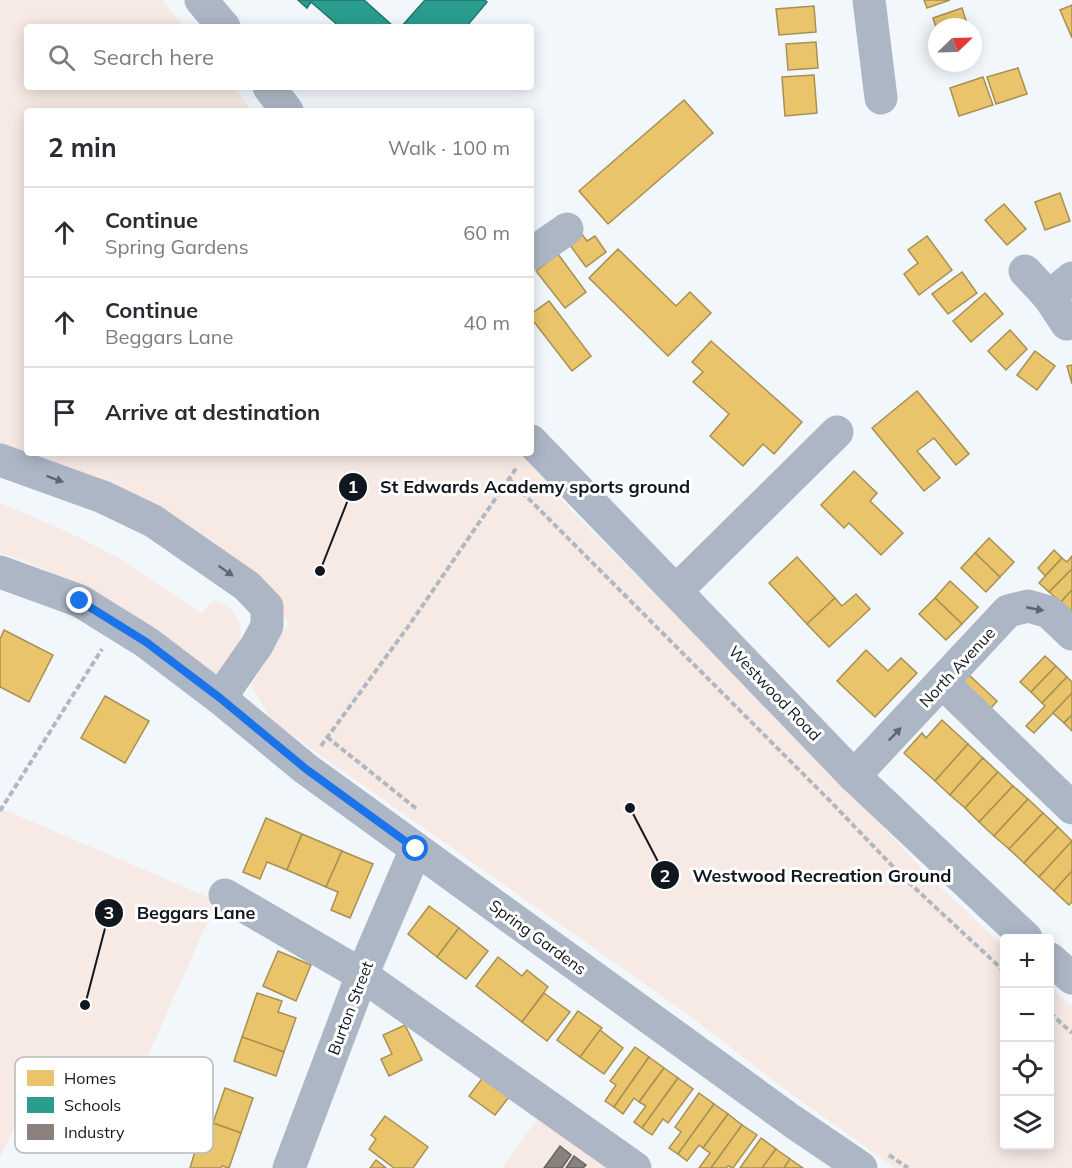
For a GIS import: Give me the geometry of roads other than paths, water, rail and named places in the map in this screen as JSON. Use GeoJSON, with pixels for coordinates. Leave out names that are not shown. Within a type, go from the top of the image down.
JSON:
{"type":"FeatureCollection","features":[{"type":"Feature","properties":{"kind":"street"},"geometry":{"type":"LineString","coordinates":[[201,0],[221,24]]}},
{"type":"Feature","properties":{"kind":"street"},"geometry":{"type":"LineString","coordinates":[[869,0],[881,98]]}},
{"type":"Feature","properties":{"kind":"street"},"geometry":{"type":"LineString","coordinates":[[271,90],[285,108]]}},
{"type":"Feature","properties":{"kind":"street"},"geometry":{"type":"LineString","coordinates":[[534,252],[567,229]]}},
{"type":"Feature","properties":{"kind":"street"},"geometry":{"type":"LineString","coordinates":[[1025,271],[1061,287],[1067,324]]}},
{"type":"Feature","properties":{"kind":"street"},"geometry":{"type":"LineString","coordinates":[[676,591],[837,432]]}},
{"type":"Feature","properties":{"kind":"street","name":"Westwood Road"},"geometry":{"type":"LineString","coordinates":[[531,456],[676,591],[854,776],[1021,934]]}},
{"type":"Feature","properties":{"kind":"street"},"geometry":{"type":"LineString","coordinates":[[0,460],[104,497],[153,521],[247,586],[267,608],[267,626],[257,645],[220,698]]}},
{"type":"Feature","properties":{"kind":"street","name":"Spring Gardens"},"geometry":{"type":"LineString","coordinates":[[0,572],[80,601],[146,642],[220,698],[306,769],[792,1121],[861,1168]]}},
{"type":"Feature","properties":{"kind":"street","name":"North Avenue"},"geometry":{"type":"LineString","coordinates":[[854,776],[1008,611],[1028,606],[1049,612],[1072,634]]}},
{"type":"Feature","properties":{"kind":"street"},"geometry":{"type":"LineString","coordinates":[[943,683],[1072,808]]}},
{"type":"Feature","properties":{"kind":"street","name":"Burton Street"},"geometry":{"type":"LineString","coordinates":[[289,1168],[362,975],[416,849]]}},
{"type":"Feature","properties":{"kind":"street"},"geometry":{"type":"LineString","coordinates":[[225,895],[362,975],[635,1168]]}},
{"type":"Feature","properties":{"kind":"street"},"geometry":{"type":"LineString","coordinates":[[1054,962],[1072,978]]}},
{"type":"Feature","properties":{"kind":"place","name":"St Edwards Academy sports ground"},"geometry":{"type":"Point","coordinates":[320,571]}},
{"type":"Feature","properties":{"kind":"place","name":"Westwood Recreation Ground"},"geometry":{"type":"Point","coordinates":[630,808]}},
{"type":"Feature","properties":{"kind":"place","name":"Beggars Lane"},"geometry":{"type":"Point","coordinates":[85,1005]}}]}
